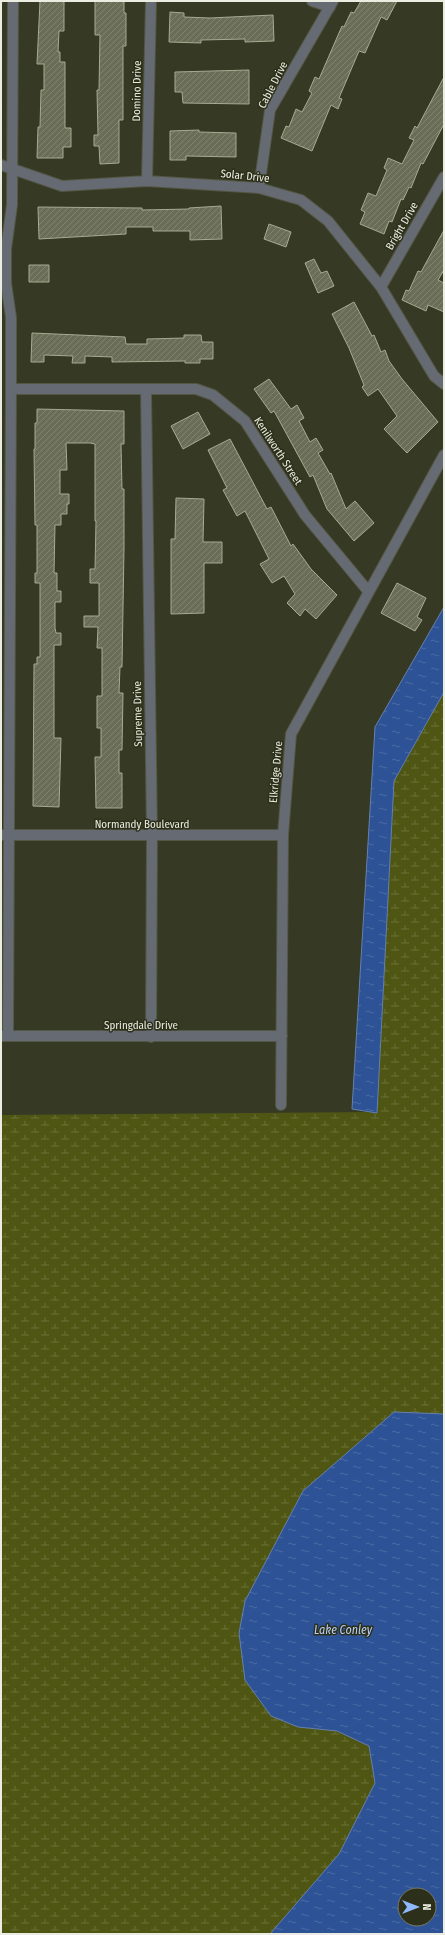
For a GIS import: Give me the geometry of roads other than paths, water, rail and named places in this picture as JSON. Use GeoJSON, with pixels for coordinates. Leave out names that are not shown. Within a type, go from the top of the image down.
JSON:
{"type":"FeatureCollection","features":[{"type":"Feature","properties":{"kind":"street"},"geometry":{"type":"LineString","coordinates":[[4,1036],[11,389],[11,317],[6,283],[6,249],[12,205],[13,1]]}},
{"type":"Feature","properties":{"kind":"street","name":"Domino Drive"},"geometry":{"type":"LineString","coordinates":[[147,181],[151,1]]}},
{"type":"Feature","properties":{"kind":"street"},"geometry":{"type":"LineString","coordinates":[[312,1],[331,4]]}},
{"type":"Feature","properties":{"kind":"street","name":"Cable Drive"},"geometry":{"type":"LineString","coordinates":[[259,188],[270,110],[331,4]]}},
{"type":"Feature","properties":{"kind":"street","name":"Solar Drive"},"geometry":{"type":"LineString","coordinates":[[1,165],[62,186],[147,181],[259,188],[301,200],[328,220],[381,287],[434,376],[444,384]]}},
{"type":"Feature","properties":{"kind":"street","name":"Bright Drive"},"geometry":{"type":"LineString","coordinates":[[381,287],[444,177]]}},
{"type":"Feature","properties":{"kind":"street","name":"Kenilworth Street"},"geometry":{"type":"LineString","coordinates":[[11,389],[196,389],[213,395],[245,421],[305,515],[368,591]]}},
{"type":"Feature","properties":{"kind":"street","name":"Supreme Drive"},"geometry":{"type":"LineString","coordinates":[[146,390],[152,836],[151,1037]]}},
{"type":"Feature","properties":{"kind":"street","name":"Elkridge Drive"},"geometry":{"type":"LineString","coordinates":[[282,1105],[283,835],[291,734],[368,591],[444,455]]}},
{"type":"Feature","properties":{"kind":"street","name":"Normandy Boulevard"},"geometry":{"type":"LineString","coordinates":[[5,835],[283,835]]}},
{"type":"Feature","properties":{"kind":"street","name":"Springdale Drive"},"geometry":{"type":"LineString","coordinates":[[4,1036],[282,1036]]}},
{"type":"Feature","properties":{"kind":"water"},"geometry":{"type":"Polygon","coordinates":[[[444,607],[444,692],[394,781],[377,1113],[352,1109],[375,727],[444,607]]]}},
{"type":"Feature","properties":{"kind":"water","name":"Lake Conley"},"geometry":{"type":"Polygon","coordinates":[[[394,1412],[444,1414],[444,1934],[270,1934],[339,1854],[375,1783],[369,1746],[337,1731],[298,1727],[271,1716],[245,1680],[239,1633],[245,1601],[303,1491],[394,1412]]]}}]}
